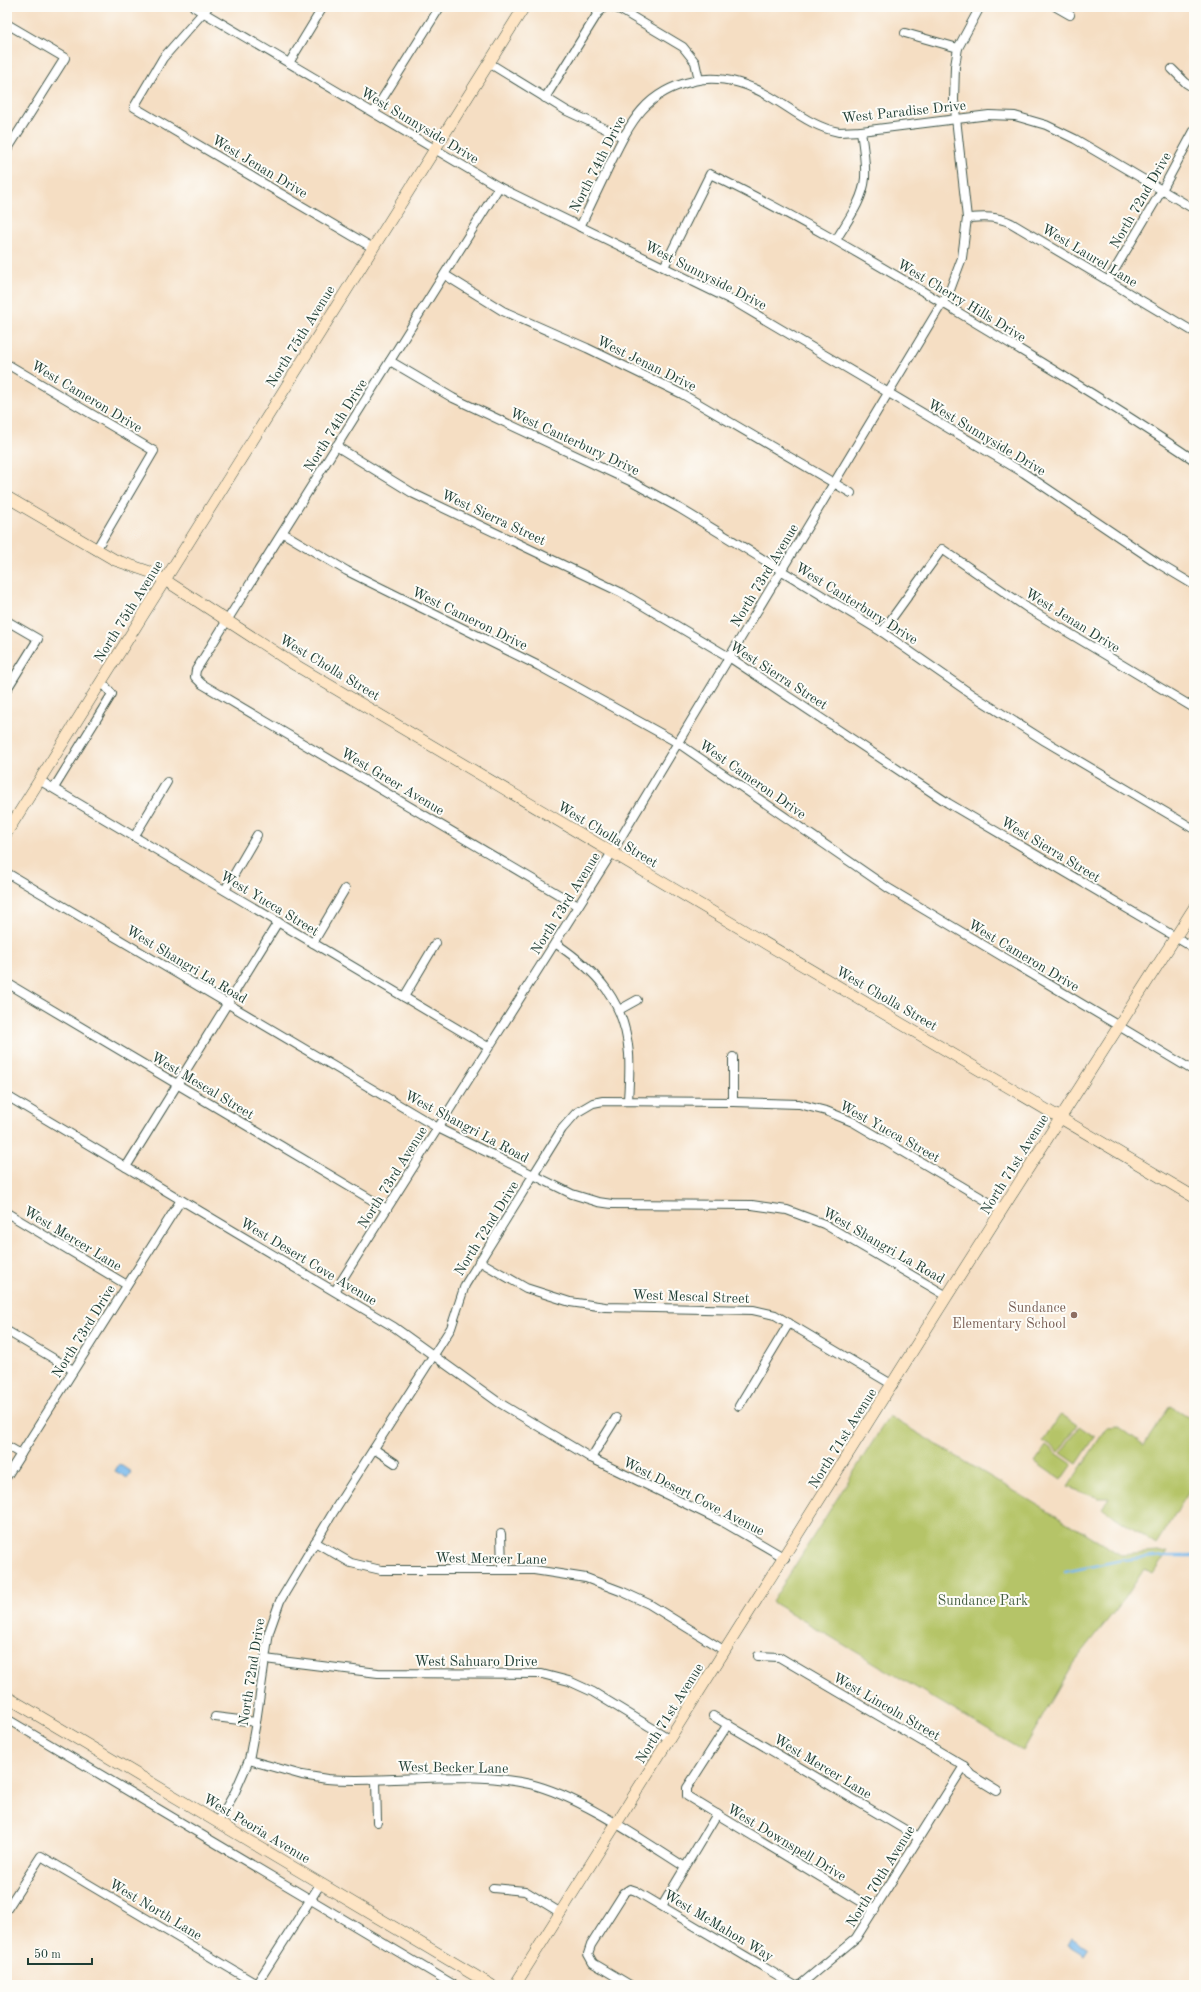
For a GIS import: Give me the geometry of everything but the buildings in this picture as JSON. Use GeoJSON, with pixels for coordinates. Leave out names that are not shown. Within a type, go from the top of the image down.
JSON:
{"type":"FeatureCollection","features":[{"type":"Feature","properties":{"kind":"street","name":"West Sunnyside Drive"},"geometry":{"type":"LineString","coordinates":[[194,7],[206,10],[289,62],[499,187],[735,302],[1024,473],[1159,564],[1194,585]]}},
{"type":"Feature","properties":{"kind":"street"},"geometry":{"type":"LineString","coordinates":[[289,62],[323,7]]}},
{"type":"Feature","properties":{"kind":"street"},"geometry":{"type":"LineString","coordinates":[[374,112],[440,7]]}},
{"type":"Feature","properties":{"kind":"street","name":"North 75th Avenue"},"geometry":{"type":"LineString","coordinates":[[7,832],[524,7]]}},
{"type":"Feature","properties":{"kind":"street"},"geometry":{"type":"LineString","coordinates":[[545,98],[598,13],[605,7]]}},
{"type":"Feature","properties":{"kind":"street"},"geometry":{"type":"LineString","coordinates":[[613,7],[621,10],[683,47],[695,62],[699,80]]}},
{"type":"Feature","properties":{"kind":"street","name":"North 73rd Avenue"},"geometry":{"type":"LineString","coordinates":[[335,1291],[611,854],[950,290],[962,258],[968,218],[956,119],[954,83],[958,48],[980,7]]}},
{"type":"Feature","properties":{"kind":"street"},"geometry":{"type":"LineString","coordinates":[[1056,7],[1070,15]]}},
{"type":"Feature","properties":{"kind":"street","name":"West Jenan Drive"},"geometry":{"type":"LineString","coordinates":[[206,10],[163,58],[134,107],[373,248]]}},
{"type":"Feature","properties":{"kind":"street"},"geometry":{"type":"LineString","coordinates":[[7,24],[65,58],[7,150]]}},
{"type":"Feature","properties":{"kind":"street"},"geometry":{"type":"LineString","coordinates":[[905,33],[958,48]]}},
{"type":"Feature","properties":{"kind":"street"},"geometry":{"type":"LineString","coordinates":[[489,63],[567,111],[623,138]]}},
{"type":"Feature","properties":{"kind":"street"},"geometry":{"type":"LineString","coordinates":[[1172,69],[1186,83],[1194,88]]}},
{"type":"Feature","properties":{"kind":"street","name":"West Paradise Drive"},"geometry":{"type":"LineString","coordinates":[[699,80],[727,80],[746,85],[763,93],[818,126],[838,132],[861,131],[1000,115],[1039,123],[1075,139],[1194,209]]}},
{"type":"Feature","properties":{"kind":"street","name":"North 74th Drive"},"geometry":{"type":"LineString","coordinates":[[580,227],[623,138],[636,117],[649,102],[672,87],[699,80]]}},
{"type":"Feature","properties":{"kind":"street"},"geometry":{"type":"LineString","coordinates":[[836,240],[859,201],[864,185],[865,176],[861,131]]}},
{"type":"Feature","properties":{"kind":"street","name":"North 72nd Drive"},"geometry":{"type":"LineString","coordinates":[[1108,280],[1162,190],[1194,131]]}},
{"type":"Feature","properties":{"kind":"street","name":"West Cherry Hills Drive"},"geometry":{"type":"LineString","coordinates":[[664,267],[710,174],[791,215],[836,240],[1085,388],[1194,460]]}},
{"type":"Feature","properties":{"kind":"street","name":"North 74th Drive"},"geometry":{"type":"LineString","coordinates":[[195,677],[196,670],[499,187]]}},
{"type":"Feature","properties":{"kind":"street","name":"West Laurel Lane"},"geometry":{"type":"LineString","coordinates":[[968,218],[1000,218],[1108,280],[1194,332]]}},
{"type":"Feature","properties":{"kind":"street","name":"West Jenan Drive"},"geometry":{"type":"LineString","coordinates":[[445,275],[503,311],[587,348],[682,394],[834,482]]}},
{"type":"Feature","properties":{"kind":"street","name":"West Canterbury Drive"},"geometry":{"type":"LineString","coordinates":[[390,361],[453,398],[632,482],[679,508],[882,632],[1006,716],[1194,829]]}},
{"type":"Feature","properties":{"kind":"street","name":"West Cameron Drive"},"geometry":{"type":"LineString","coordinates":[[7,364],[154,450],[96,550]]}},
{"type":"Feature","properties":{"kind":"street","name":"West Sierra Street"},"geometry":{"type":"LineString","coordinates":[[336,446],[414,494],[622,593],[729,657],[948,802],[1194,948]]}},
{"type":"Feature","properties":{"kind":"street"},"geometry":{"type":"LineString","coordinates":[[834,482],[851,493]]}},
{"type":"Feature","properties":{"kind":"street","name":"West Cholla Street"},"geometry":{"type":"LineString","coordinates":[[7,496],[96,550],[115,560],[150,572],[165,580],[299,667],[611,854],[1061,1117],[1194,1197]]}},
{"type":"Feature","properties":{"kind":"street","name":"West Cameron Drive"},"geometry":{"type":"LineString","coordinates":[[283,532],[347,571],[539,666],[678,743],[888,888],[1194,1071]]}},
{"type":"Feature","properties":{"kind":"street","name":"West Jenan Drive"},"geometry":{"type":"LineString","coordinates":[[882,632],[942,549],[1029,609],[1194,708]]}},
{"type":"Feature","properties":{"kind":"street"},"geometry":{"type":"LineString","coordinates":[[7,621],[38,639],[7,689]]}},
{"type":"Feature","properties":{"kind":"street","name":"West Greer Avenue"},"geometry":{"type":"LineString","coordinates":[[195,677],[202,684],[578,906]]}},
{"type":"Feature","properties":{"kind":"street","name":"North 75th Avenue"},"geometry":{"type":"LineString","coordinates":[[54,788],[112,694],[101,681]]}},
{"type":"Feature","properties":{"kind":"street","name":"West Yucca Street"},"geometry":{"type":"LineString","coordinates":[[39,780],[488,1047]]}},
{"type":"Feature","properties":{"kind":"street"},"geometry":{"type":"LineString","coordinates":[[134,837],[167,782]]}},
{"type":"Feature","properties":{"kind":"street"},"geometry":{"type":"LineString","coordinates":[[225,890],[257,835]]}},
{"type":"Feature","properties":{"kind":"street","name":"West Shangri La Road"},"geometry":{"type":"LineString","coordinates":[[7,873],[438,1128],[572,1194],[598,1202],[626,1205],[752,1205],[800,1214],[836,1229],[947,1296]]}},
{"type":"Feature","properties":{"kind":"street"},"geometry":{"type":"LineString","coordinates":[[313,943],[345,889]]}},
{"type":"Feature","properties":{"kind":"street","name":"North 71st Avenue"},"geometry":{"type":"LineString","coordinates":[[515,1985],[785,1558],[947,1296],[1194,908]]}},
{"type":"Feature","properties":{"kind":"street"},"geometry":{"type":"LineString","coordinates":[[126,1167],[278,922]]}},
{"type":"Feature","properties":{"kind":"street"},"geometry":{"type":"LineString","coordinates":[[404,997],[436,943]]}},
{"type":"Feature","properties":{"kind":"street"},"geometry":{"type":"LineString","coordinates":[[555,943],[576,957],[593,972],[602,983],[619,1010],[627,1039],[629,1055],[628,1100]]}},
{"type":"Feature","properties":{"kind":"street","name":"West Mescal Street"},"geometry":{"type":"LineString","coordinates":[[7,983],[387,1208]]}},
{"type":"Feature","properties":{"kind":"street"},"geometry":{"type":"LineString","coordinates":[[619,1010],[637,1000]]}},
{"type":"Feature","properties":{"kind":"street"},"geometry":{"type":"LineString","coordinates":[[733,1057],[733,1102]]}},
{"type":"Feature","properties":{"kind":"street","name":"West Desert Cove Avenue"},"geometry":{"type":"LineString","coordinates":[[7,1096],[394,1327],[498,1402],[591,1458],[723,1522],[785,1558]]}},
{"type":"Feature","properties":{"kind":"street","name":"North 72nd Drive"},"geometry":{"type":"LineString","coordinates":[[218,1822],[235,1792],[249,1760],[269,1632],[275,1612],[315,1542],[433,1354],[451,1328],[465,1284],[562,1129],[576,1113],[593,1103],[628,1100]]}},
{"type":"Feature","properties":{"kind":"street","name":"West Yucca Street"},"geometry":{"type":"LineString","coordinates":[[628,1100],[799,1104],[833,1113],[854,1122],[1002,1210]]}},
{"type":"Feature","properties":{"kind":"street","name":"North 73rd Drive"},"geometry":{"type":"LineString","coordinates":[[7,1476],[181,1200]]}},
{"type":"Feature","properties":{"kind":"street","name":"West Mercer Lane"},"geometry":{"type":"LineString","coordinates":[[7,1214],[127,1284]]}},
{"type":"Feature","properties":{"kind":"street","name":"West Mescal Street"},"geometry":{"type":"LineString","coordinates":[[479,1261],[526,1288],[570,1302],[605,1307],[752,1310],[775,1315],[892,1385]]}},
{"type":"Feature","properties":{"kind":"street"},"geometry":{"type":"LineString","coordinates":[[738,1406],[789,1323]]}},
{"type":"Feature","properties":{"kind":"street"},"geometry":{"type":"LineString","coordinates":[[7,1331],[73,1370]]}},
{"type":"Feature","properties":{"kind":"street"},"geometry":{"type":"LineString","coordinates":[[591,1458],[616,1418]]}},
{"type":"Feature","properties":{"kind":"street"},"geometry":{"type":"LineString","coordinates":[[7,1446],[20,1454]]}},
{"type":"Feature","properties":{"kind":"street"},"geometry":{"type":"LineString","coordinates":[[374,1449],[395,1463]]}},
{"type":"Feature","properties":{"kind":"street"},"geometry":{"type":"LineString","coordinates":[[501,1534],[502,1568]]}},
{"type":"Feature","properties":{"kind":"street","name":"West Mercer Lane"},"geometry":{"type":"LineString","coordinates":[[315,1542],[351,1563],[381,1570],[502,1568],[568,1574],[611,1587],[649,1604],[725,1651]]}},
{"type":"Feature","properties":{"kind":"street","name":"West Lincoln Street"},"geometry":{"type":"LineString","coordinates":[[758,1656],[779,1657],[964,1766],[971,1775],[997,1790]]}},
{"type":"Feature","properties":{"kind":"street","name":"West Sahuaro Drive"},"geometry":{"type":"LineString","coordinates":[[265,1659],[378,1673],[542,1674],[569,1680],[593,1692],[670,1739]]}},
{"type":"Feature","properties":{"kind":"street","name":"West Peoria Avenue"},"geometry":{"type":"LineString","coordinates":[[7,1697],[491,1985]]}},
{"type":"Feature","properties":{"kind":"street","name":"West Mercer Lane"},"geometry":{"type":"LineString","coordinates":[[714,1716],[919,1838]]}},
{"type":"Feature","properties":{"kind":"street"},"geometry":{"type":"LineString","coordinates":[[215,1717],[256,1722]]}},
{"type":"Feature","properties":{"kind":"street"},"geometry":{"type":"LineString","coordinates":[[7,1719],[454,1985]]}},
{"type":"Feature","properties":{"kind":"street","name":"West Downspell Drive"},"geometry":{"type":"LineString","coordinates":[[728,1724],[687,1788],[687,1796],[875,1910]]}},
{"type":"Feature","properties":{"kind":"street","name":"West Becker Lane"},"geometry":{"type":"LineString","coordinates":[[249,1760],[315,1777],[342,1780],[484,1778],[526,1783],[560,1795],[617,1825],[685,1867]]}},
{"type":"Feature","properties":{"kind":"street","name":"North 70th Avenue"},"geometry":{"type":"LineString","coordinates":[[800,1985],[856,1938],[875,1910],[964,1766]]}},
{"type":"Feature","properties":{"kind":"street"},"geometry":{"type":"LineString","coordinates":[[376,1780],[377,1822]]}},
{"type":"Feature","properties":{"kind":"street"},"geometry":{"type":"LineString","coordinates":[[662,1906],[717,1814]]}},
{"type":"Feature","properties":{"kind":"street","name":"West North Lane"},"geometry":{"type":"LineString","coordinates":[[7,1909],[41,1856],[257,1985]]}},
{"type":"Feature","properties":{"kind":"street"},"geometry":{"type":"LineString","coordinates":[[257,1985],[320,1883]]}},
{"type":"Feature","properties":{"kind":"street"},"geometry":{"type":"LineString","coordinates":[[493,1888],[525,1891],[561,1913]]}},
{"type":"Feature","properties":{"kind":"street","name":"West McMahon Way"},"geometry":{"type":"LineString","coordinates":[[630,1985],[593,1963],[588,1954],[591,1945],[624,1893],[630,1889],[662,1906],[794,1985]]}},
{"type":"Feature","properties":{"kind":"green space"},"geometry":{"type":"Polygon","coordinates":[[[1170,1406],[1194,1421],[1194,1484],[1156,1544],[1103,1509],[1109,1498],[1098,1498],[1068,1487],[1107,1427],[1118,1426],[1144,1445],[1170,1406]]]}},
{"type":"Feature","properties":{"kind":"green space"},"geometry":{"type":"Polygon","coordinates":[[[1061,1414],[1077,1425],[1059,1452],[1043,1441],[1061,1414]]]}},
{"type":"Feature","properties":{"kind":"green space","name":"Sundance Park"},"geometry":{"type":"Polygon","coordinates":[[[889,1416],[1121,1555],[1168,1551],[1153,1574],[1144,1569],[1126,1597],[1072,1665],[1023,1751],[772,1602],[889,1416]]]}},
{"type":"Feature","properties":{"kind":"green space"},"geometry":{"type":"Polygon","coordinates":[[[1079,1426],[1095,1437],[1077,1464],[1061,1453],[1079,1426]]]}},
{"type":"Feature","properties":{"kind":"green space"},"geometry":{"type":"Polygon","coordinates":[[[1046,1446],[1072,1464],[1061,1480],[1035,1462],[1046,1446]]]}},
{"type":"Feature","properties":{"kind":"water"},"geometry":{"type":"Polygon","coordinates":[[[119,1464],[131,1472],[127,1478],[115,1471],[119,1464]]]}},
{"type":"Feature","properties":{"kind":"water"},"geometry":{"type":"Polygon","coordinates":[[[1072,1938],[1088,1949],[1084,1955],[1068,1945],[1072,1938]]]}},
{"type":"Feature","properties":{"kind":"waterway"},"geometry":{"type":"LineString","coordinates":[[1065,1572],[1122,1560],[1165,1556],[1194,1556]]}},
{"type":"Feature","properties":{"kind":"place","name":"Sundance Elementary School"},"geometry":{"type":"Point","coordinates":[1074,1315]}}]}
